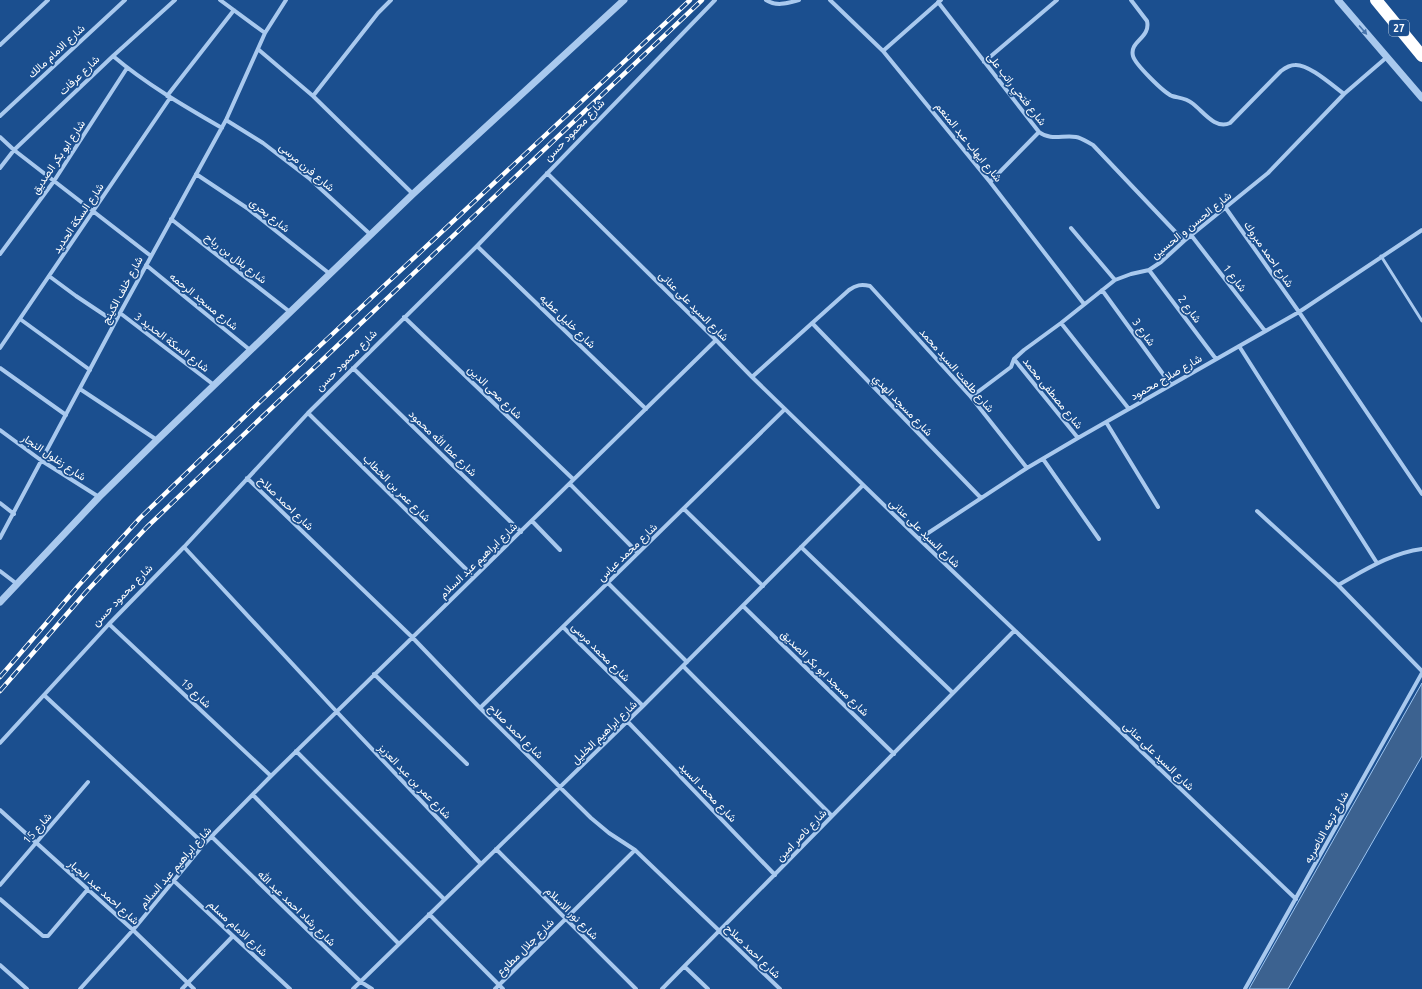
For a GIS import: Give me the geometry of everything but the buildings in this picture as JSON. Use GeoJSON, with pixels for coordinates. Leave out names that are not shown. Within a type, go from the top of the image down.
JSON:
{"type":"FeatureCollection","features":[{"type":"Feature","properties":{"kind":"highway","name":"27"},"geometry":{"type":"LineString","coordinates":[[1376,0],[1422,56]]}},
{"type":"Feature","properties":{"kind":"street"},"geometry":{"type":"LineString","coordinates":[[0,45],[48,0]]}},
{"type":"Feature","properties":{"kind":"street","name":"شارع الامام مالك"},"geometry":{"type":"LineString","coordinates":[[0,116],[125,0]]}},
{"type":"Feature","properties":{"kind":"street","name":"شارع عرفات"},"geometry":{"type":"LineString","coordinates":[[0,168],[14,150],[113,56],[175,0]]}},
{"type":"Feature","properties":{"kind":"street"},"geometry":{"type":"LineString","coordinates":[[220,0],[265,33]]}},
{"type":"Feature","properties":{"kind":"street","name":"شارع خلف الكينج"},"geometry":{"type":"LineString","coordinates":[[0,538],[115,322],[222,128],[265,33],[286,0]]}},
{"type":"Feature","properties":{"kind":"street"},"geometry":{"type":"LineString","coordinates":[[313,96],[378,13],[391,0]]}},
{"type":"Feature","properties":{"kind":"street"},"geometry":{"type":"LineString","coordinates":[[0,602],[99,497],[250,350],[413,194],[624,0]]}},
{"type":"Feature","properties":{"kind":"street","name":"شارع محمود حسن"},"geometry":{"type":"LineString","coordinates":[[0,743],[109,624],[184,547],[308,413],[477,246],[715,0]]}},
{"type":"Feature","properties":{"kind":"street"},"geometry":{"type":"LineString","coordinates":[[766,0],[772,3],[781,4],[799,0]]}},
{"type":"Feature","properties":{"kind":"street","name":"شارع ايهاب عبد المنعم"},"geometry":{"type":"LineString","coordinates":[[830,0],[883,51],[990,182],[1084,304]]}},
{"type":"Feature","properties":{"kind":"street"},"geometry":{"type":"LineString","coordinates":[[984,62],[1058,0]]}},
{"type":"Feature","properties":{"kind":"street"},"geometry":{"type":"LineString","coordinates":[[1131,0],[1147,21],[1148,25],[1145,34],[1132,50],[1134,58],[1162,90],[1172,96],[1183,98],[1192,103],[1218,124],[1222,125],[1230,123],[1281,71],[1290,65],[1296,64],[1307,67],[1344,94]]}},
{"type":"Feature","properties":{"kind":"street"},"geometry":{"type":"LineString","coordinates":[[1338,0],[1422,98]]}},
{"type":"Feature","properties":{"kind":"street"},"geometry":{"type":"LineString","coordinates":[[883,51],[939,1]]}},
{"type":"Feature","properties":{"kind":"street","name":"شارع فتحي راتب على"},"geometry":{"type":"LineString","coordinates":[[939,1],[984,62],[1039,132],[1051,138],[1075,137],[1093,145],[1184,241]]}},
{"type":"Feature","properties":{"kind":"street","name":"شارع السكة الحديد"},"geometry":{"type":"LineString","coordinates":[[0,348],[169,97],[234,10]]}},
{"type":"Feature","properties":{"kind":"street"},"geometry":{"type":"LineString","coordinates":[[258,50],[313,96],[413,194]]}},
{"type":"Feature","properties":{"kind":"street"},"geometry":{"type":"LineString","coordinates":[[113,56],[127,68],[169,97],[222,128]]}},
{"type":"Feature","properties":{"kind":"street","name":"شارع الحسن و الحسين"},"geometry":{"type":"LineString","coordinates":[[971,397],[1011,367],[1014,359],[1024,350],[1115,280],[1131,274],[1149,270],[1161,262],[1191,235],[1268,173],[1344,94],[1387,57]]}},
{"type":"Feature","properties":{"kind":"street","name":"شارع ابو بكر الصديق"},"geometry":{"type":"LineString","coordinates":[[0,254],[54,181],[127,68]]}},
{"type":"Feature","properties":{"kind":"street","name":"شارع فرن مرسى"},"geometry":{"type":"LineString","coordinates":[[226,120],[263,143],[310,179],[370,235]]}},
{"type":"Feature","properties":{"kind":"street"},"geometry":{"type":"LineString","coordinates":[[990,182],[1039,132]]}},
{"type":"Feature","properties":{"kind":"street"},"geometry":{"type":"LineString","coordinates":[[0,137],[14,150],[151,256]]}},
{"type":"Feature","properties":{"kind":"street","name":"شارع السيد على عنانى"},"geometry":{"type":"LineString","coordinates":[[547,173],[863,485],[1296,899]]}},
{"type":"Feature","properties":{"kind":"street","name":"شارع بحرى"},"geometry":{"type":"LineString","coordinates":[[196,174],[247,208],[330,274]]}},
{"type":"Feature","properties":{"kind":"street","name":"شارع احمد مبروك"},"geometry":{"type":"LineString","coordinates":[[1225,207],[1299,312],[1422,494]]}},
{"type":"Feature","properties":{"kind":"street","name":"شارع بلال بن رباح"},"geometry":{"type":"LineString","coordinates":[[172,219],[290,312]]}},
{"type":"Feature","properties":{"kind":"street"},"geometry":{"type":"LineString","coordinates":[[1071,228],[1115,280]]}},
{"type":"Feature","properties":{"kind":"street","name":"شارع صلاح محمود"},"geometry":{"type":"LineString","coordinates":[[919,539],[1028,468],[1078,438],[1299,312],[1422,230]]}},
{"type":"Feature","properties":{"kind":"street","name":"شارع 1"},"geometry":{"type":"LineString","coordinates":[[1191,235],[1265,331]]}},
{"type":"Feature","properties":{"kind":"street","name":"شارع خليل عطيه"},"geometry":{"type":"LineString","coordinates":[[477,246],[646,410]]}},
{"type":"Feature","properties":{"kind":"street","name":"شارع مسجد الرحمه"},"geometry":{"type":"LineString","coordinates":[[146,265],[250,350]]}},
{"type":"Feature","properties":{"kind":"street","name":"شارع 2"},"geometry":{"type":"LineString","coordinates":[[1149,270],[1216,359]]}},
{"type":"Feature","properties":{"kind":"street"},"geometry":{"type":"LineString","coordinates":[[49,276],[115,322]]}},
{"type":"Feature","properties":{"kind":"street","name":"شارع طلعت السيد محمد"},"geometry":{"type":"LineString","coordinates":[[812,323],[856,286],[863,284],[870,286],[971,397],[1028,468]]}},
{"type":"Feature","properties":{"kind":"street","name":"شارع 3"},"geometry":{"type":"LineString","coordinates":[[1102,290],[1171,385]]}},
{"type":"Feature","properties":{"kind":"street","name":"شارع السكة الحديد 3"},"geometry":{"type":"LineString","coordinates":[[120,313],[214,385]]}},
{"type":"Feature","properties":{"kind":"street","name":"شارع محى الدين"},"geometry":{"type":"LineString","coordinates":[[404,317],[573,479]]}},
{"type":"Feature","properties":{"kind":"street"},"geometry":{"type":"LineString","coordinates":[[20,319],[90,370]]}},
{"type":"Feature","properties":{"kind":"street"},"geometry":{"type":"LineString","coordinates":[[752,377],[812,323]]}},
{"type":"Feature","properties":{"kind":"street","name":"شارع مسجد الهدي"},"geometry":{"type":"LineString","coordinates":[[812,323],[981,498]]}},
{"type":"Feature","properties":{"kind":"street"},"geometry":{"type":"LineString","coordinates":[[1061,323],[1129,409]]}},
{"type":"Feature","properties":{"kind":"street","name":"شارع ابراهيم عبد السلام"},"geometry":{"type":"LineString","coordinates":[[80,989],[133,930],[204,844],[336,711],[716,340]]}},
{"type":"Feature","properties":{"kind":"street"},"geometry":{"type":"LineString","coordinates":[[1239,346],[1377,563]]}},
{"type":"Feature","properties":{"kind":"street","name":"شارع مصطفى محمد"},"geometry":{"type":"LineString","coordinates":[[1014,359],[1078,438]]}},
{"type":"Feature","properties":{"kind":"street"},"geometry":{"type":"LineString","coordinates":[[0,368],[66,415]]}},
{"type":"Feature","properties":{"kind":"street","name":"شارع عطا الله محمود"},"geometry":{"type":"LineString","coordinates":[[353,368],[521,532]]}},
{"type":"Feature","properties":{"kind":"street"},"geometry":{"type":"LineString","coordinates":[[80,389],[157,440]]}},
{"type":"Feature","properties":{"kind":"street","name":"شارع محمد عباس"},"geometry":{"type":"LineString","coordinates":[[480,708],[785,409]]}},
{"type":"Feature","properties":{"kind":"street","name":"شارع عمر بن الخطاب"},"geometry":{"type":"LineString","coordinates":[[308,413],[474,577]]}},
{"type":"Feature","properties":{"kind":"street"},"geometry":{"type":"LineString","coordinates":[[1106,422],[1158,507]]}},
{"type":"Feature","properties":{"kind":"street","name":"شارع زغلول النجار"},"geometry":{"type":"LineString","coordinates":[[0,430],[42,461],[99,497]]}},
{"type":"Feature","properties":{"kind":"street"},"geometry":{"type":"LineString","coordinates":[[1043,459],[1099,540]]}},
{"type":"Feature","properties":{"kind":"street","name":"شارع احمد صلاح"},"geometry":{"type":"LineString","coordinates":[[247,478],[412,637],[480,708],[590,818],[609,833],[635,850],[780,989]]}},
{"type":"Feature","properties":{"kind":"street"},"geometry":{"type":"LineString","coordinates":[[570,484],[638,553]]}},
{"type":"Feature","properties":{"kind":"street","name":"شارع ابراهيم الخليل"},"geometry":{"type":"LineString","coordinates":[[353,989],[628,722],[863,485]]}},
{"type":"Feature","properties":{"kind":"street"},"geometry":{"type":"LineString","coordinates":[[0,503],[14,514]]}},
{"type":"Feature","properties":{"kind":"street"},"geometry":{"type":"LineString","coordinates":[[684,509],[762,586]]}},
{"type":"Feature","properties":{"kind":"street"},"geometry":{"type":"LineString","coordinates":[[1257,511],[1338,585],[1422,672]]}},
{"type":"Feature","properties":{"kind":"street"},"geometry":{"type":"LineString","coordinates":[[532,521],[560,550]]}},
{"type":"Feature","properties":{"kind":"street","name":"شارع عمر بن عبد العزيز"},"geometry":{"type":"LineString","coordinates":[[184,547],[336,711],[481,864]]}},
{"type":"Feature","properties":{"kind":"street"},"geometry":{"type":"LineString","coordinates":[[801,547],[953,693]]}},
{"type":"Feature","properties":{"kind":"street"},"geometry":{"type":"LineString","coordinates":[[1338,585],[1377,563],[1396,555],[1422,549]]}},
{"type":"Feature","properties":{"kind":"street"},"geometry":{"type":"LineString","coordinates":[[0,571],[17,584]]}},
{"type":"Feature","properties":{"kind":"street"},"geometry":{"type":"LineString","coordinates":[[608,583],[687,662]]}},
{"type":"Feature","properties":{"kind":"street","name":"شارع مسجد ابو بكر الصديق"},"geometry":{"type":"LineString","coordinates":[[743,606],[894,754]]}},
{"type":"Feature","properties":{"kind":"street","name":"شارع 19"},"geometry":{"type":"LineString","coordinates":[[109,624],[271,776]]}},
{"type":"Feature","properties":{"kind":"street","name":"شارع محمد مرسى"},"geometry":{"type":"LineString","coordinates":[[563,627],[643,706]]}},
{"type":"Feature","properties":{"kind":"street","name":"شارع ناصر امين"},"geometry":{"type":"LineString","coordinates":[[662,989],[776,875],[1014,631]]}},
{"type":"Feature","properties":{"kind":"street"},"geometry":{"type":"LineString","coordinates":[[683,666],[832,816]]}},
{"type":"Feature","properties":{"kind":"street","name":"شارع ترعه الناصريه"},"geometry":{"type":"LineString","coordinates":[[1245,989],[1422,672]]}},
{"type":"Feature","properties":{"kind":"street"},"geometry":{"type":"LineString","coordinates":[[374,674],[467,764]]}},
{"type":"Feature","properties":{"kind":"street"},"geometry":{"type":"LineString","coordinates":[[44,695],[204,844]]}},
{"type":"Feature","properties":{"kind":"street","name":"شارع محمد السيد"},"geometry":{"type":"LineString","coordinates":[[628,722],[776,875]]}},
{"type":"Feature","properties":{"kind":"street"},"geometry":{"type":"LineString","coordinates":[[296,751],[444,900]]}},
{"type":"Feature","properties":{"kind":"street","name":"شارع 15"},"geometry":{"type":"LineString","coordinates":[[0,885],[88,782]]}},
{"type":"Feature","properties":{"kind":"street"},"geometry":{"type":"LineString","coordinates":[[253,795],[399,944]]}},
{"type":"Feature","properties":{"kind":"street","name":"شارع احمد عبد الجبار"},"geometry":{"type":"LineString","coordinates":[[0,810],[133,930],[194,989]]}},
{"type":"Feature","properties":{"kind":"street","name":"شارع رشاد احمد عبد الله"},"geometry":{"type":"LineString","coordinates":[[212,837],[361,982],[372,989]]}},
{"type":"Feature","properties":{"kind":"street","name":"شارع نور الاسلام"},"geometry":{"type":"LineString","coordinates":[[496,849],[636,989]]}},
{"type":"Feature","properties":{"kind":"street","name":"شارع جلال مطاوع"},"geometry":{"type":"LineString","coordinates":[[495,989],[501,987],[635,850]]}},
{"type":"Feature","properties":{"kind":"street","name":"شارع الامام مسلم"},"geometry":{"type":"LineString","coordinates":[[174,881],[290,989]]}},
{"type":"Feature","properties":{"kind":"street"},"geometry":{"type":"LineString","coordinates":[[0,899],[43,936],[48,936],[88,889]]}},
{"type":"Feature","properties":{"kind":"street"},"geometry":{"type":"LineString","coordinates":[[429,914],[501,987]]}},
{"type":"Feature","properties":{"kind":"street"},"geometry":{"type":"LineString","coordinates":[[182,989],[233,936]]}},
{"type":"Feature","properties":{"kind":"street"},"geometry":{"type":"LineString","coordinates":[[0,964],[27,989]]}},
{"type":"Feature","properties":{"kind":"street"},"geometry":{"type":"LineString","coordinates":[[684,967],[708,989]]}},
{"type":"Feature","properties":{"kind":"street"},"geometry":{"type":"LineString","coordinates":[[280,989],[285,984]]}},
{"type":"Feature","properties":{"kind":"lane"},"geometry":{"type":"LineString","coordinates":[[1381,256],[1422,321]]}},
{"type":"Feature","properties":{"kind":"water"},"geometry":{"type":"Polygon","coordinates":[[[1422,683],[1422,756],[1288,989],[1249,989],[1422,683]]]}},
{"type":"Feature","properties":{"kind":"railway"},"geometry":{"type":"LineString","coordinates":[[0,677],[79,585],[140,518],[264,398],[690,0]]}},
{"type":"Feature","properties":{"kind":"railway"},"geometry":{"type":"LineString","coordinates":[[0,691],[86,592],[147,527],[702,0]]}}]}
